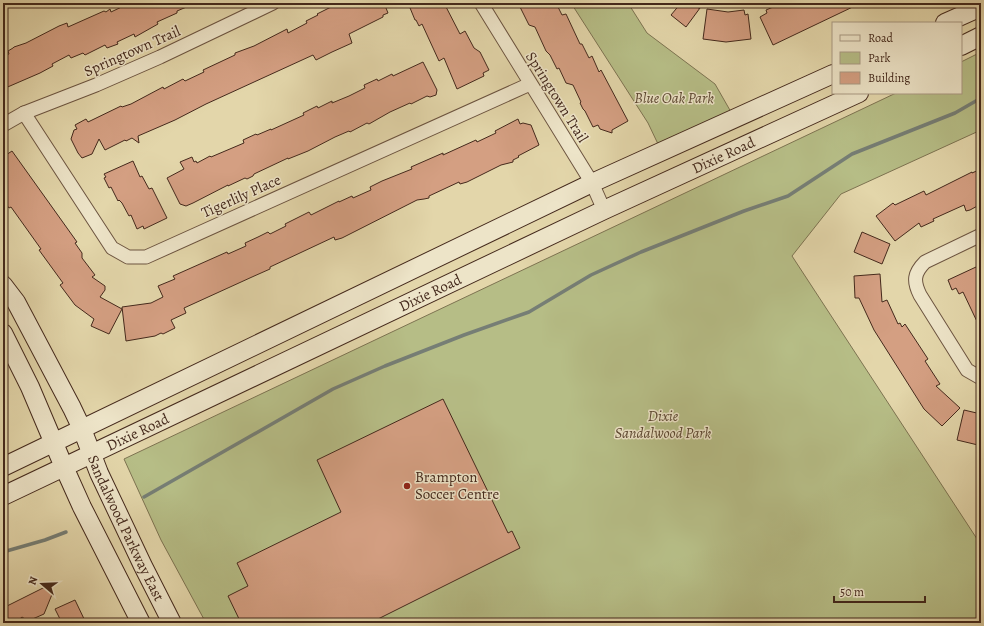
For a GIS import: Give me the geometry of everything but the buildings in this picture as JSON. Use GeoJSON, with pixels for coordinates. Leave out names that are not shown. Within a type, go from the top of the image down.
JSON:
{"type":"FeatureCollection","features":[{"type":"Feature","properties":{"kind":"main road"},"geometry":{"type":"LineString","coordinates":[[947,22],[981,7]]}},
{"type":"Feature","properties":{"kind":"main road"},"geometry":{"type":"LineString","coordinates":[[962,46],[981,36]]}},
{"type":"Feature","properties":{"kind":"main road","name":"Dixie Road"},"geometry":{"type":"LineString","coordinates":[[3,466],[54,443],[592,183],[832,74]]}},
{"type":"Feature","properties":{"kind":"main road","name":"Dixie Road"},"geometry":{"type":"LineString","coordinates":[[3,496],[604,210],[858,94]]}},
{"type":"Feature","properties":{"kind":"main road","name":"Sandalwood Parkway East"},"geometry":{"type":"LineString","coordinates":[[3,285],[16,302],[52,368],[82,429],[99,473],[125,530],[172,623]]}},
{"type":"Feature","properties":{"kind":"main road","name":"Sandalwood Parkway East"},"geometry":{"type":"LineString","coordinates":[[3,333],[30,387],[64,467],[141,623]]}},
{"type":"Feature","properties":{"kind":"street","name":"Springtown Trail"},"geometry":{"type":"LineString","coordinates":[[3,125],[24,112],[96,85],[160,57],[273,3]]}},
{"type":"Feature","properties":{"kind":"street","name":"Springtown Trail"},"geometry":{"type":"LineString","coordinates":[[480,3],[592,183],[604,210]]}},
{"type":"Feature","properties":{"kind":"street","name":"Tigerlily Place"},"geometry":{"type":"LineString","coordinates":[[24,112],[112,248],[128,257],[146,256],[530,84]]}},
{"type":"Feature","properties":{"kind":"street"},"geometry":{"type":"LineString","coordinates":[[981,235],[925,262],[919,268],[915,280],[920,295],[967,370],[981,378]]}},
{"type":"Feature","properties":{"kind":"green space","name":"Blue Oak Park"},"geometry":{"type":"Polygon","coordinates":[[[571,3],[628,3],[647,33],[715,84],[731,112],[658,144],[648,123],[571,3]]]}},
{"type":"Feature","properties":{"kind":"green space","name":"Dixie Sandalwood Park"},"geometry":{"type":"Polygon","coordinates":[[[981,52],[981,130],[841,194],[792,256],[981,545],[981,623],[206,623],[161,540],[124,459],[894,94],[962,94],[962,62],[981,52]]]}},
{"type":"Feature","properties":{"kind":"waterway"},"geometry":{"type":"LineString","coordinates":[[144,497],[333,389],[385,366],[464,335],[529,312],[591,275],[641,252],[744,211],[788,196],[852,154],[955,113],[981,98]]}},
{"type":"Feature","properties":{"kind":"waterway"},"geometry":{"type":"LineString","coordinates":[[3,552],[45,540],[66,532]]}},
{"type":"Feature","properties":{"kind":"place","name":"Brampton Soccer Centre"},"geometry":{"type":"Point","coordinates":[407,486]}}]}
